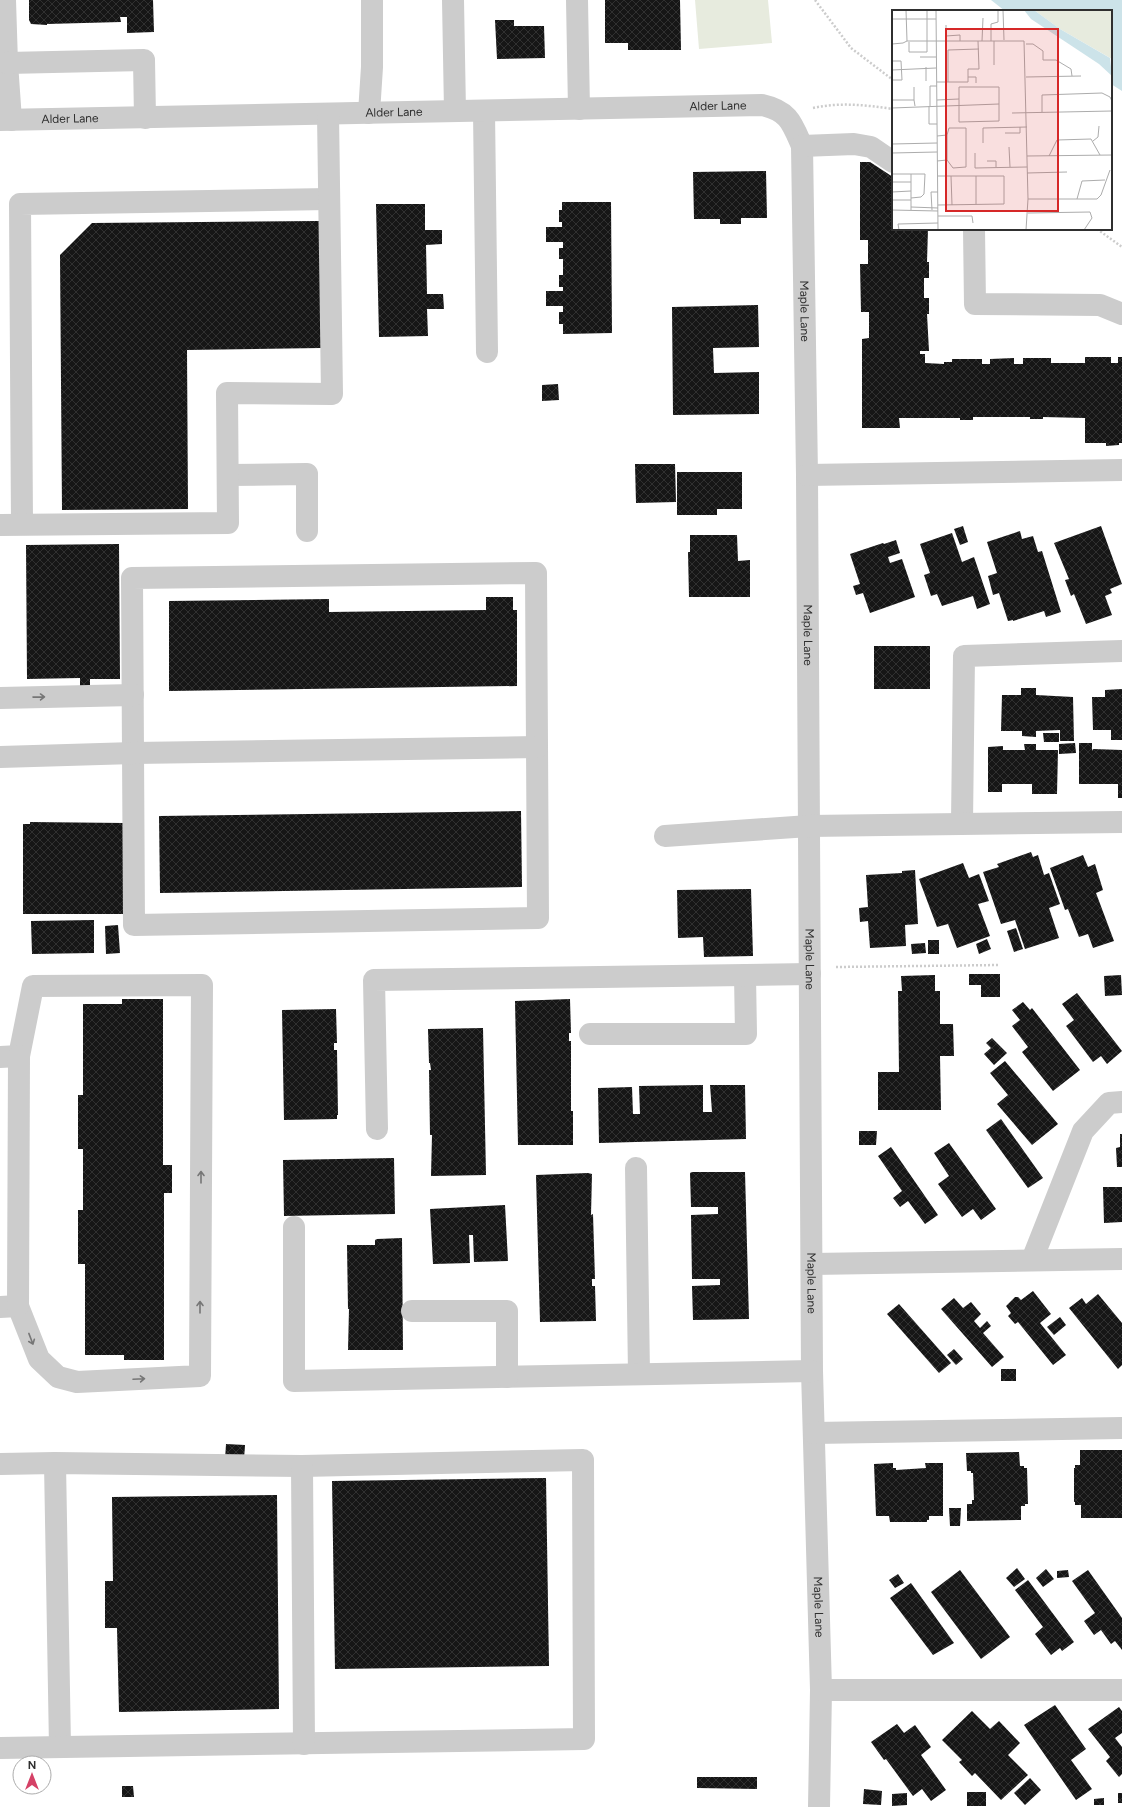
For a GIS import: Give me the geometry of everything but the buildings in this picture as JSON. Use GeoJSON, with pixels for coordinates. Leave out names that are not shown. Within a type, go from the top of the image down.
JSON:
{"type":"FeatureCollection","features":[{"type":"Feature","properties":{"kind":"street"},"geometry":{"type":"LineString","coordinates":[[5,0],[7,63],[6,120]]}},
{"type":"Feature","properties":{"kind":"street"},"geometry":{"type":"LineString","coordinates":[[369,113],[372,67],[372,0]]}},
{"type":"Feature","properties":{"kind":"street"},"geometry":{"type":"LineString","coordinates":[[453,0],[454,111]]}},
{"type":"Feature","properties":{"kind":"street"},"geometry":{"type":"LineString","coordinates":[[578,0],[579,109]]}},
{"type":"Feature","properties":{"kind":"street"},"geometry":{"type":"LineString","coordinates":[[7,63],[144,60],[145,118]]}},
{"type":"Feature","properties":{"kind":"street","name":"Alder Lane"},"geometry":{"type":"LineString","coordinates":[[6,120],[762,105],[776,108],[786,114]]}},
{"type":"Feature","properties":{"kind":"street"},"geometry":{"type":"LineString","coordinates":[[484,111],[487,352]]}},
{"type":"Feature","properties":{"kind":"street"},"geometry":{"type":"LineString","coordinates":[[0,525],[228,523],[228,393],[332,394],[328,114]]}},
{"type":"Feature","properties":{"kind":"street","name":"Maple Lane"},"geometry":{"type":"LineString","coordinates":[[786,114],[796,131],[802,146],[809,826],[812,1371],[821,1690],[819,1807]]}},
{"type":"Feature","properties":{"kind":"street"},"geometry":{"type":"LineString","coordinates":[[802,146],[854,144],[871,147],[892,161]]}},
{"type":"Feature","properties":{"kind":"street"},"geometry":{"type":"LineString","coordinates":[[22,524],[20,204],[329,199]]}},
{"type":"Feature","properties":{"kind":"street"},"geometry":{"type":"LineString","coordinates":[[974,230],[974,304],[1100,305],[1122,314]]}},
{"type":"Feature","properties":{"kind":"street"},"geometry":{"type":"LineString","coordinates":[[806,475],[1122,470]]}},
{"type":"Feature","properties":{"kind":"street"},"geometry":{"type":"LineString","coordinates":[[228,475],[307,474],[307,531]]}},
{"type":"Feature","properties":{"kind":"street"},"geometry":{"type":"LineString","coordinates":[[536,573],[537,747],[538,918],[134,925],[132,578],[536,573]]}},
{"type":"Feature","properties":{"kind":"street"},"geometry":{"type":"LineString","coordinates":[[962,823],[964,656],[1122,651]]}},
{"type":"Feature","properties":{"kind":"street"},"geometry":{"type":"LineString","coordinates":[[0,698],[133,695]]}},
{"type":"Feature","properties":{"kind":"street"},"geometry":{"type":"LineString","coordinates":[[0,757],[134,753],[537,747]]}},
{"type":"Feature","properties":{"kind":"street"},"geometry":{"type":"LineString","coordinates":[[665,836],[809,826],[1122,822]]}},
{"type":"Feature","properties":{"kind":"street"},"geometry":{"type":"LineString","coordinates":[[377,1129],[374,980],[744,975],[810,971]]}},
{"type":"Feature","properties":{"kind":"street"},"geometry":{"type":"LineString","coordinates":[[590,1034],[746,1034],[744,975]]}},
{"type":"Feature","properties":{"kind":"street"},"geometry":{"type":"LineString","coordinates":[[202,985],[200,1376],[77,1382],[58,1377],[39,1359],[9,1307],[10,1057],[33,986],[202,985]]}},
{"type":"Feature","properties":{"kind":"street"},"geometry":{"type":"LineString","coordinates":[[1032,1260],[1083,1131],[1109,1103],[1122,1102]]}},
{"type":"Feature","properties":{"kind":"street"},"geometry":{"type":"LineString","coordinates":[[636,1168],[640,1374]]}},
{"type":"Feature","properties":{"kind":"street"},"geometry":{"type":"LineString","coordinates":[[294,1227],[294,1381],[812,1371]]}},
{"type":"Feature","properties":{"kind":"street"},"geometry":{"type":"LineString","coordinates":[[812,1264],[1122,1259]]}},
{"type":"Feature","properties":{"kind":"street"},"geometry":{"type":"LineString","coordinates":[[412,1311],[507,1311],[507,1377]]}},
{"type":"Feature","properties":{"kind":"street"},"geometry":{"type":"LineString","coordinates":[[814,1433],[1122,1428]]}},
{"type":"Feature","properties":{"kind":"street"},"geometry":{"type":"LineString","coordinates":[[0,1464],[55,1463],[302,1466],[583,1460],[584,1739],[0,1748]]}},
{"type":"Feature","properties":{"kind":"street"},"geometry":{"type":"LineString","coordinates":[[55,1463],[60,1747]]}},
{"type":"Feature","properties":{"kind":"street"},"geometry":{"type":"LineString","coordinates":[[302,1466],[304,1744]]}},
{"type":"Feature","properties":{"kind":"street"},"geometry":{"type":"LineString","coordinates":[[821,1690],[1122,1690]]}},
{"type":"Feature","properties":{"kind":"path"},"geometry":{"type":"LineString","coordinates":[[815,0],[851,48],[892,79]]}},
{"type":"Feature","properties":{"kind":"path"},"geometry":{"type":"LineString","coordinates":[[786,114],[833,104],[866,105],[892,109]]}},
{"type":"Feature","properties":{"kind":"path"},"geometry":{"type":"LineString","coordinates":[[1098,230],[1122,247]]}},
{"type":"Feature","properties":{"kind":"path"},"geometry":{"type":"LineString","coordinates":[[810,971],[1000,966]]}},
{"type":"Feature","properties":{"kind":"shaded area"},"geometry":{"type":"Polygon","coordinates":[[[695,0],[768,0],[772,43],[699,49],[695,0]]]}},
{"type":"Feature","properties":{"kind":"water"},"geometry":{"type":"Polygon","coordinates":[[[991,0],[1122,0],[1122,91],[1112,85],[1112,10],[1004,10],[991,0]]]}}]}
